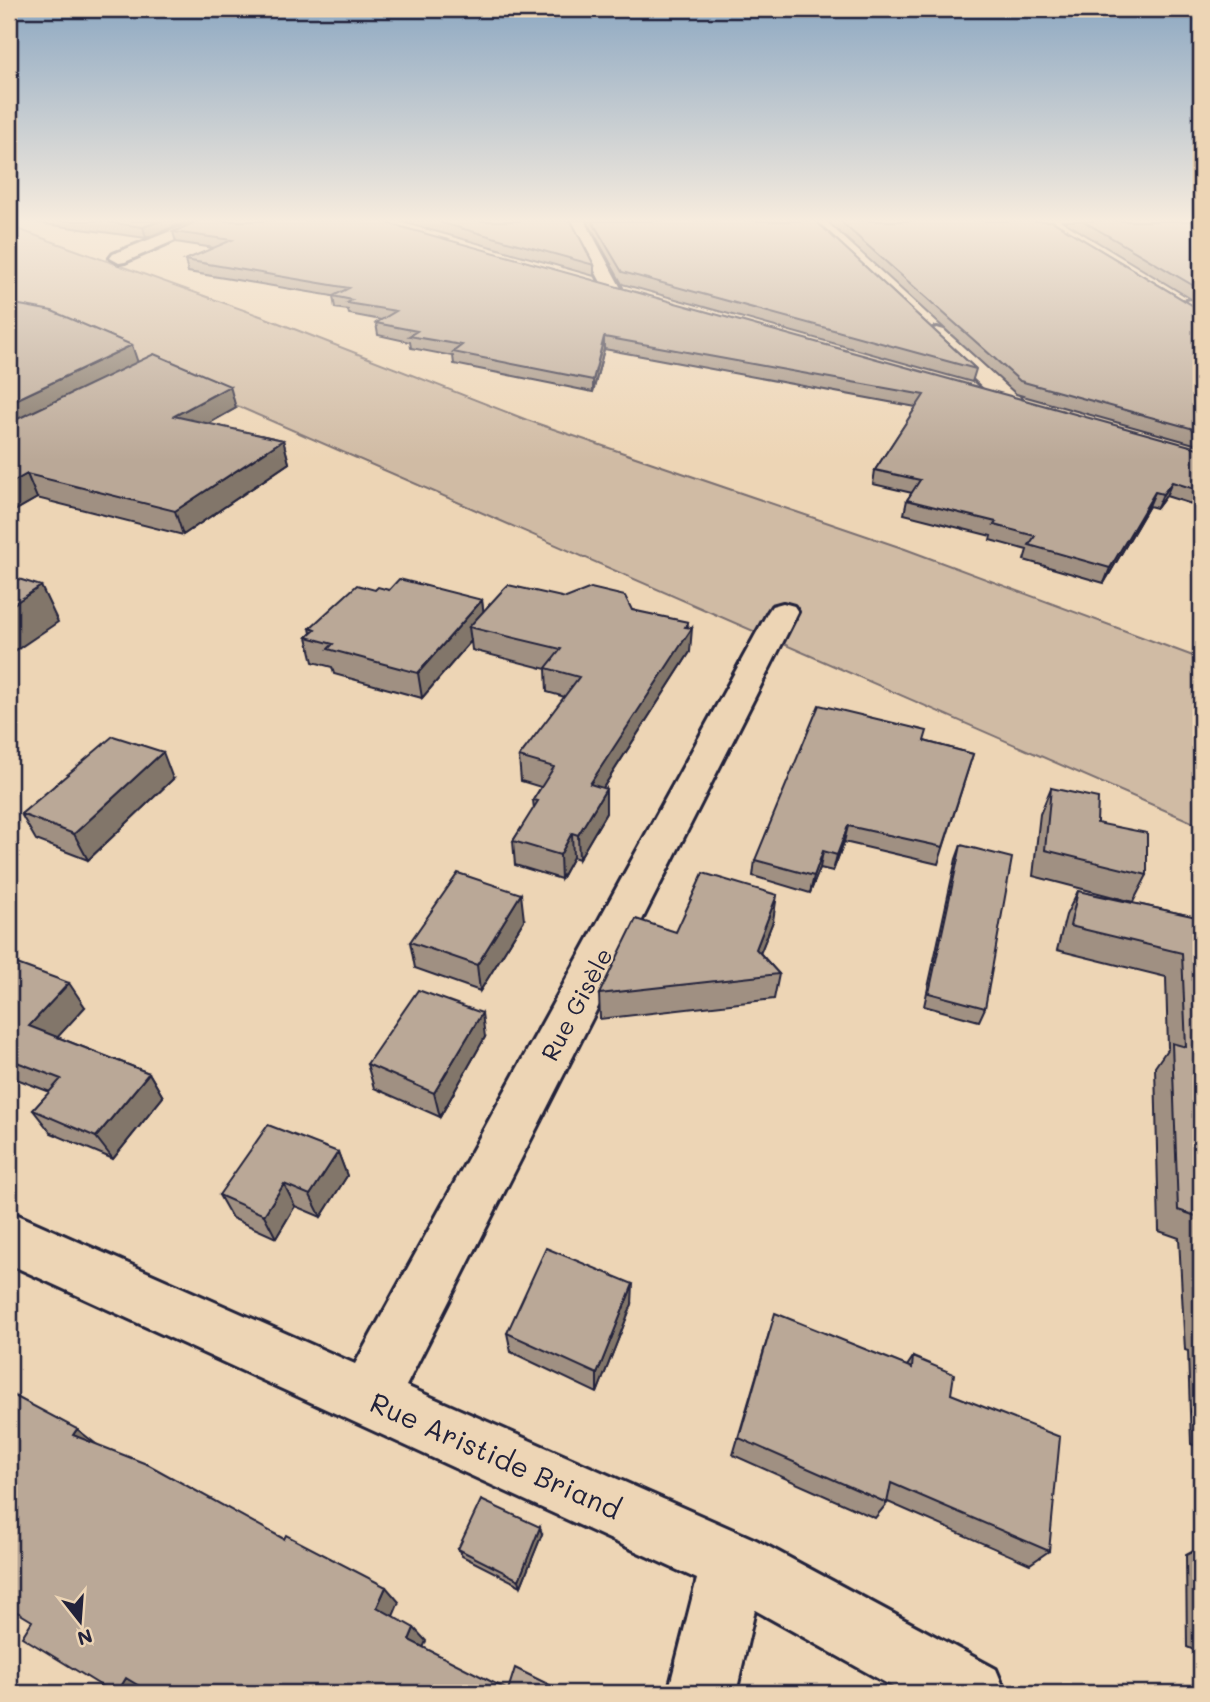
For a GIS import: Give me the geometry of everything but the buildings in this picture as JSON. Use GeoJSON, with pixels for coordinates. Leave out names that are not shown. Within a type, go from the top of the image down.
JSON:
{"type":"FeatureCollection","features":[{"type":"Feature","properties":{"kind":"street"},"geometry":{"type":"LineString","coordinates":[[922,320],[1010,401]]}},
{"type":"Feature","properties":{"kind":"street"},"geometry":{"type":"LineString","coordinates":[[971,390],[1036,408]]}},
{"type":"Feature","properties":{"kind":"street","name":"Rue Gisèle"},"geometry":{"type":"LineString","coordinates":[[369,1397],[783,612]]}},
{"type":"Feature","properties":{"kind":"street","name":"Rue Aristide Briand"},"geometry":{"type":"LineString","coordinates":[[9,1237],[733,1563],[972,1693]]}},
{"type":"Feature","properties":{"kind":"street"},"geometry":{"type":"LineString","coordinates":[[702,1693],[733,1563]]}},
{"type":"Feature","properties":{"kind":"shaded area"},"geometry":{"type":"Polygon","coordinates":[[[9,300],[217,300],[527,420],[905,549],[1201,659],[1201,826],[228,402],[9,310],[9,300]]]}}]}
